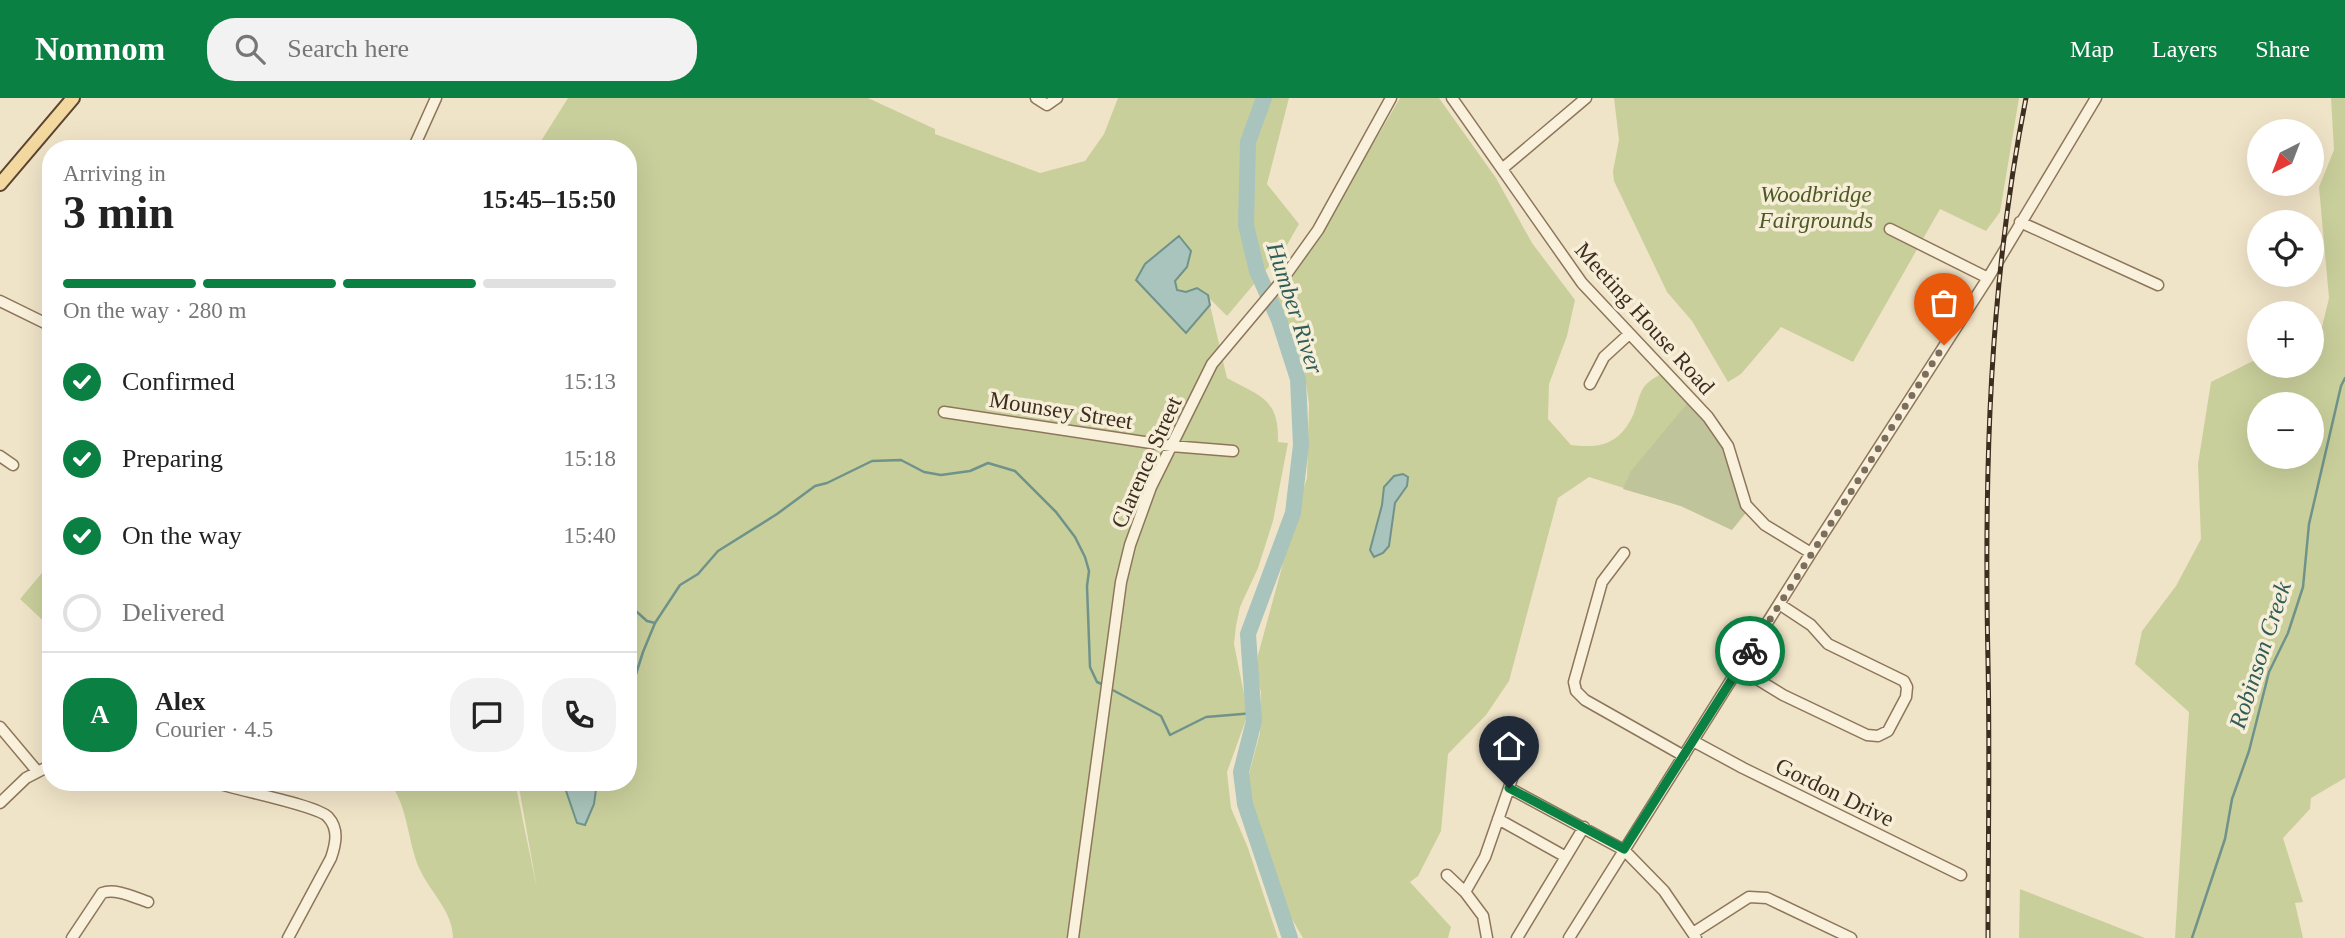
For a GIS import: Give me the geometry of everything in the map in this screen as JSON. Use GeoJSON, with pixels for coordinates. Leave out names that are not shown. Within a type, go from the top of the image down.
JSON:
{"type":"FeatureCollection","features":[{"type":"Feature","properties":{"kind":"main road"},"geometry":{"type":"LineString","coordinates":[[0,184],[73,98]]}},
{"type":"Feature","properties":{"kind":"street"},"geometry":{"type":"LineString","coordinates":[[416,140],[436,98]]}},
{"type":"Feature","properties":{"kind":"street"},"geometry":{"type":"LineString","coordinates":[[1036,98],[1047,105],[1057,98]]}},
{"type":"Feature","properties":{"kind":"street","name":"Clarence Street"},"geometry":{"type":"LineString","coordinates":[[1073,938],[1121,582],[1130,545],[1151,487],[1212,363],[1280,283],[1318,230],[1391,98]]}},
{"type":"Feature","properties":{"kind":"street","name":"Meeting House Road"},"geometry":{"type":"LineString","coordinates":[[1452,98],[1581,283],[1708,417],[1728,446],[1746,505],[1765,525],[1811,554]]}},
{"type":"Feature","properties":{"kind":"street"},"geometry":{"type":"LineString","coordinates":[[1502,169],[1586,98]]}},
{"type":"Feature","properties":{"kind":"street"},"geometry":{"type":"LineString","coordinates":[[1569,938],[1988,278],[2096,98]]}},
{"type":"Feature","properties":{"kind":"street"},"geometry":{"type":"LineString","coordinates":[[2020,222],[2158,285]]}},
{"type":"Feature","properties":{"kind":"street"},"geometry":{"type":"LineString","coordinates":[[1891,229],[1988,278]]}},
{"type":"Feature","properties":{"kind":"street"},"geometry":{"type":"LineString","coordinates":[[0,301],[42,322]]}},
{"type":"Feature","properties":{"kind":"street"},"geometry":{"type":"LineString","coordinates":[[1590,384],[1604,357],[1628,335]]}},
{"type":"Feature","properties":{"kind":"street","name":"Mounsey Street"},"geometry":{"type":"LineString","coordinates":[[944,412],[1171,446],[1233,452]]}},
{"type":"Feature","properties":{"kind":"street"},"geometry":{"type":"LineString","coordinates":[[0,456],[13,465]]}},
{"type":"Feature","properties":{"kind":"street"},"geometry":{"type":"LineString","coordinates":[[1624,553],[1602,582],[1574,682],[1576,691],[1585,700],[1684,756]]}},
{"type":"Feature","properties":{"kind":"street"},"geometry":{"type":"LineString","coordinates":[[1739,668],[1783,695],[1868,736],[1880,736],[1888,731],[1906,697],[1907,687],[1904,681],[1829,644],[1811,625],[1779,604]]}},
{"type":"Feature","properties":{"kind":"street"},"geometry":{"type":"LineString","coordinates":[[0,727],[37,771]]}},
{"type":"Feature","properties":{"kind":"street","name":"Gordon Drive"},"geometry":{"type":"LineString","coordinates":[[1693,741],[1961,875]]}},
{"type":"Feature","properties":{"kind":"street"},"geometry":{"type":"LineString","coordinates":[[1465,892],[1485,857],[1518,759]]}},
{"type":"Feature","properties":{"kind":"street"},"geometry":{"type":"LineString","coordinates":[[0,803],[42,769]]}},
{"type":"Feature","properties":{"kind":"street"},"geometry":{"type":"LineString","coordinates":[[1509,788],[1624,849],[1664,891],[1694,935],[1749,897],[1767,898],[1851,938]]}},
{"type":"Feature","properties":{"kind":"street"},"geometry":{"type":"LineString","coordinates":[[239,791],[311,808],[327,815],[336,829],[331,858],[288,938]]}},
{"type":"Feature","properties":{"kind":"street"},"geometry":{"type":"LineString","coordinates":[[1498,819],[1566,858]]}},
{"type":"Feature","properties":{"kind":"street"},"geometry":{"type":"LineString","coordinates":[[1517,938],[1584,827]]}},
{"type":"Feature","properties":{"kind":"street"},"geometry":{"type":"LineString","coordinates":[[1447,874],[1483,916],[1487,938]]}},
{"type":"Feature","properties":{"kind":"street"},"geometry":{"type":"LineString","coordinates":[[72,938],[102,893],[117,891],[148,902]]}},
{"type":"Feature","properties":{"kind":"green space"},"geometry":{"type":"Polygon","coordinates":[[[568,98],[868,98],[935,129],[935,134],[1040,173],[1085,161],[1104,134],[1118,98],[1289,98],[1267,184],[1299,224],[1287,245],[1227,316],[1204,293],[1177,290],[1164,252],[1186,333],[1210,305],[1227,378],[1266,401],[1275,416],[1278,442],[1288,443],[1273,521],[1258,568],[1240,607],[1236,626],[1234,644],[1248,714],[1227,772],[1231,808],[1248,848],[1278,938],[453,938],[445,911],[420,870],[395,791],[517,791],[537,889],[520,791],[637,791],[637,140],[542,140],[568,98]]]}},
{"type":"Feature","properties":{"kind":"green space"},"geometry":{"type":"Polygon","coordinates":[[[1400,98],[1439,98],[1496,178],[1532,243],[1575,300],[1567,336],[1549,384],[1548,419],[1571,445],[1592,446],[1609,442],[1629,423],[1644,387],[1667,370],[1691,399],[1732,530],[1681,506],[1589,477],[1558,498],[1509,681],[1486,715],[1448,754],[1441,831],[1418,876],[1410,882],[1451,927],[1448,938],[1303,938],[1285,907],[1245,789],[1260,733],[1261,692],[1256,673],[1258,655],[1282,567],[1286,541],[1307,478],[1309,404],[1304,369],[1277,296],[1320,234],[1400,98]]]}},
{"type":"Feature","properties":{"kind":"green space","name":"Woodbridge Fairgrounds"},"geometry":{"type":"Polygon","coordinates":[[[1614,98],[2019,98],[2000,212],[1986,231],[1940,209],[1853,362],[1781,327],[1741,374],[1728,382],[1692,321],[1667,292],[1614,181],[1613,171],[1619,140],[1614,98]]]}},
{"type":"Feature","properties":{"kind":"green space"},"geometry":{"type":"Polygon","coordinates":[[[2331,98],[2345,98],[2345,778],[2311,798],[2310,809],[2283,838],[2303,902],[2295,903],[2303,938],[2175,938],[2189,712],[2135,664],[2142,631],[2176,586],[2201,539],[2198,464],[2211,382],[2247,364],[2247,378],[2324,378],[2324,319],[2329,298],[2324,210],[2321,210],[2320,196],[2324,196],[2324,175],[2334,150],[2331,98]]]}},
{"type":"Feature","properties":{"kind":"green space"},"geometry":{"type":"Polygon","coordinates":[[[1691,399],[1725,438],[1749,509],[1732,530],[1681,506],[1623,489],[1631,471],[1691,399]]]}},
{"type":"Feature","properties":{"kind":"green space"},"geometry":{"type":"Polygon","coordinates":[[[42,573],[42,620],[20,599],[42,573]]]}},
{"type":"Feature","properties":{"kind":"green space"},"geometry":{"type":"Polygon","coordinates":[[[2020,889],[2145,938],[2019,938],[2020,889]]]}},
{"type":"Feature","properties":{"kind":"water"},"geometry":{"type":"Polygon","coordinates":[[[1179,236],[1191,251],[1187,267],[1175,281],[1177,290],[1186,292],[1197,288],[1208,295],[1210,305],[1186,333],[1136,280],[1145,264],[1179,236]]]}},
{"type":"Feature","properties":{"kind":"water"},"geometry":{"type":"Polygon","coordinates":[[[1403,474],[1408,477],[1407,486],[1395,503],[1389,546],[1374,557],[1370,550],[1384,487],[1394,476],[1403,474]]]}},
{"type":"Feature","properties":{"kind":"water"},"geometry":{"type":"Polygon","coordinates":[[[566,791],[596,791],[594,804],[585,825],[577,823],[566,791]]]}},
{"type":"Feature","properties":{"kind":"waterway","name":"Humber River"},"geometry":{"type":"LineString","coordinates":[[1264,98],[1248,142],[1246,225],[1257,271],[1279,320],[1298,379],[1301,445],[1293,513],[1248,634],[1254,721],[1241,772],[1245,804],[1290,938]]}},
{"type":"Feature","properties":{"kind":"waterway","name":"Robinson Creek"},"geometry":{"type":"LineString","coordinates":[[2192,938],[2225,839],[2232,799],[2249,751],[2269,672],[2288,633],[2303,587],[2309,524],[2345,378]]}},
{"type":"Feature","properties":{"kind":"waterway"},"geometry":{"type":"LineString","coordinates":[[637,671],[655,623],[680,585],[698,574],[718,551],[777,514],[815,486],[872,461],[901,460],[924,472],[941,475],[970,471],[988,463],[1015,471],[1056,512],[1075,537],[1089,571],[1087,586],[1090,667],[1097,682],[1104,685]]}},
{"type":"Feature","properties":{"kind":"waterway"},"geometry":{"type":"LineString","coordinates":[[637,612],[647,621],[655,623]]}},
{"type":"Feature","properties":{"kind":"waterway"},"geometry":{"type":"LineString","coordinates":[[1109,688],[1161,716],[1170,735],[1206,717],[1254,713]]}},
{"type":"Feature","properties":{"kind":"railway"},"geometry":{"type":"LineString","coordinates":[[1988,938],[1987,520],[1992,379],[2004,238],[2026,98]]}},
{"type":"Feature","properties":{"kind":"way so far"},"geometry":{"type":"LineString","coordinates":[[1750,651],[1944,345]]}},
{"type":"Feature","properties":{"kind":"route"},"geometry":{"type":"LineString","coordinates":[[1509,788],[1624,849],[1750,651]]}}]}
